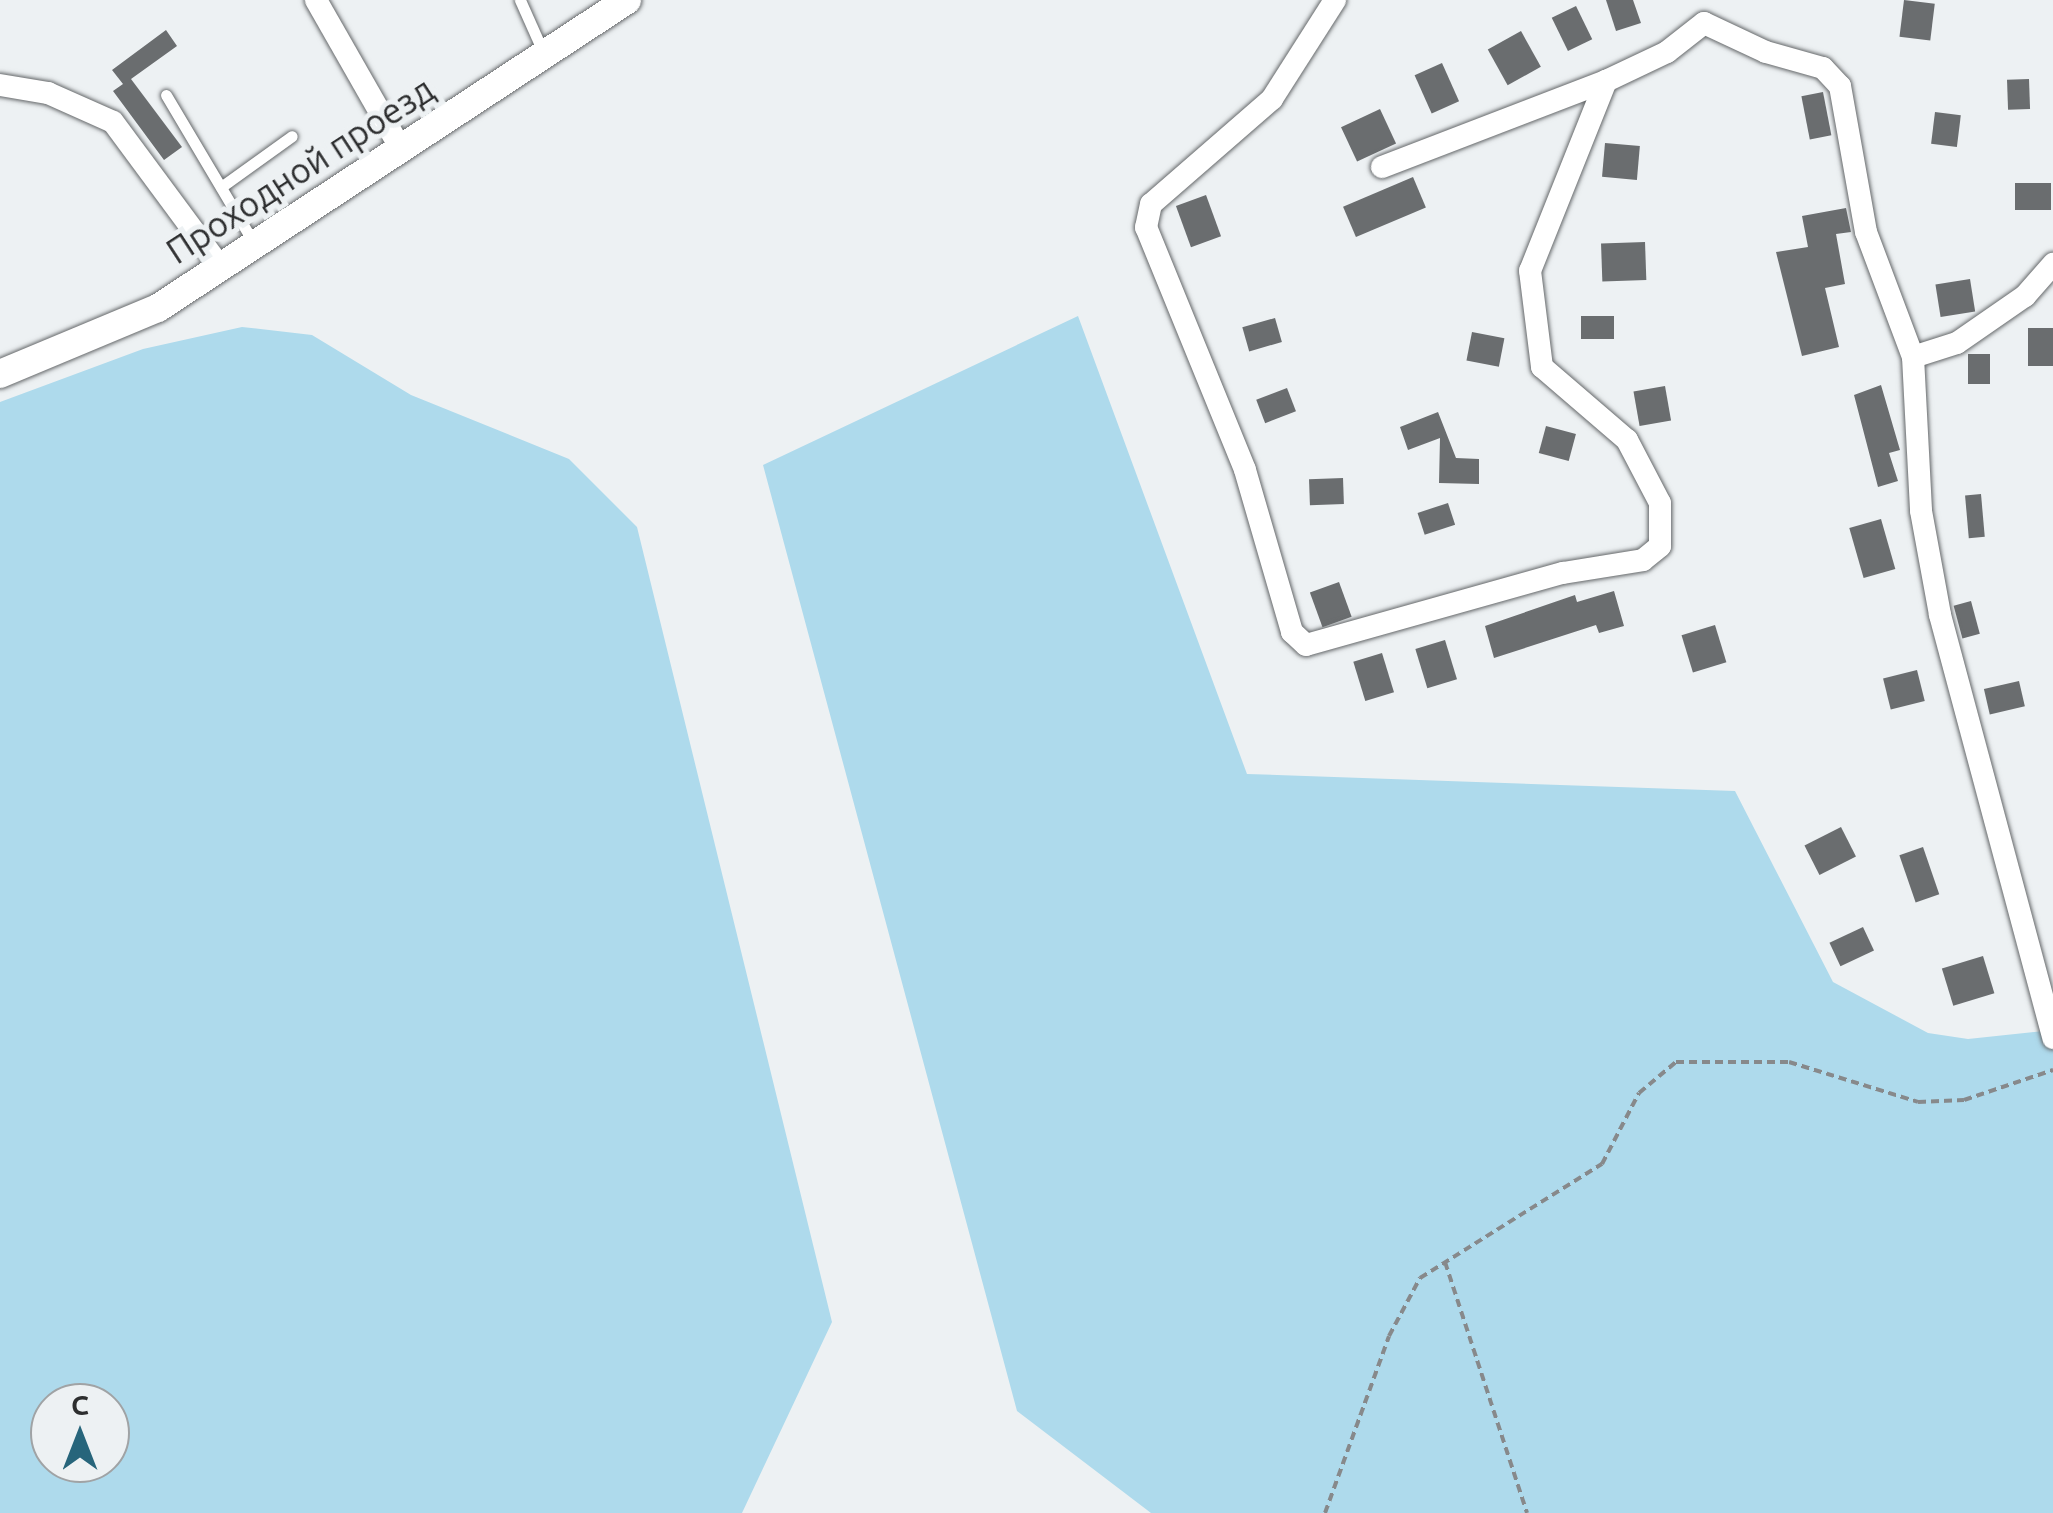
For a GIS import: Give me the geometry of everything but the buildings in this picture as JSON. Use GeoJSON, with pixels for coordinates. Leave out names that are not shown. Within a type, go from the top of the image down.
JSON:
{"type":"FeatureCollection","features":[{"type":"Feature","properties":{"kind":"street"},"geometry":{"type":"LineString","coordinates":[[316,0],[401,149]]}},
{"type":"Feature","properties":{"kind":"street","name":"Проходной проезд"},"geometry":{"type":"LineString","coordinates":[[0,374],[104,334],[222,268],[627,0]]}},
{"type":"Feature","properties":{"kind":"street"},"geometry":{"type":"LineString","coordinates":[[1334,0],[1272,99],[1151,204],[1146,226],[1245,470],[1292,632],[1306,645],[1563,573],[1643,560],[1660,546],[1660,503],[1628,440],[1542,368],[1530,271],[1606,81]]}},
{"type":"Feature","properties":{"kind":"street"},"geometry":{"type":"LineString","coordinates":[[1382,167],[1606,81],[1667,52],[1704,12],[1823,68],[1840,86],[1866,232],[1913,358],[1921,512],[1940,615],[2053,1038]]}},
{"type":"Feature","properties":{"kind":"street"},"geometry":{"type":"LineString","coordinates":[[0,85],[48,92],[113,122],[222,268]]}},
{"type":"Feature","properties":{"kind":"street"},"geometry":{"type":"LineString","coordinates":[[1913,358],[1957,343],[2024,296],[2053,264]]}},
{"type":"Feature","properties":{"kind":"lane"},"geometry":{"type":"LineString","coordinates":[[520,0],[544,54]]}},
{"type":"Feature","properties":{"kind":"lane"},"geometry":{"type":"LineString","coordinates":[[166,95],[255,245]]}},
{"type":"Feature","properties":{"kind":"lane"},"geometry":{"type":"LineString","coordinates":[[221,188],[292,136]]}},
{"type":"Feature","properties":{"kind":"path"},"geometry":{"type":"LineString","coordinates":[[1325,1513],[1403,1302],[1420,1278],[1602,1164],[1639,1092],[1676,1062],[1789,1062],[1918,1102],[1964,1100],[2053,1070]]}},
{"type":"Feature","properties":{"kind":"path"},"geometry":{"type":"LineString","coordinates":[[1445,1262],[1527,1513]]}},
{"type":"Feature","properties":{"kind":"shaded area"},"geometry":{"type":"Polygon","coordinates":[[[1078,316],[1247,774],[1735,791],[1833,982],[1928,1033],[1968,1039],[2053,1030],[2053,1513],[1151,1513],[1017,1411],[763,465],[1078,316]]]}},
{"type":"Feature","properties":{"kind":"shaded area"},"geometry":{"type":"Polygon","coordinates":[[[242,327],[312,335],[411,395],[569,459],[637,527],[832,1322],[742,1513],[0,1513],[0,402],[143,349],[242,327]]]}}]}
